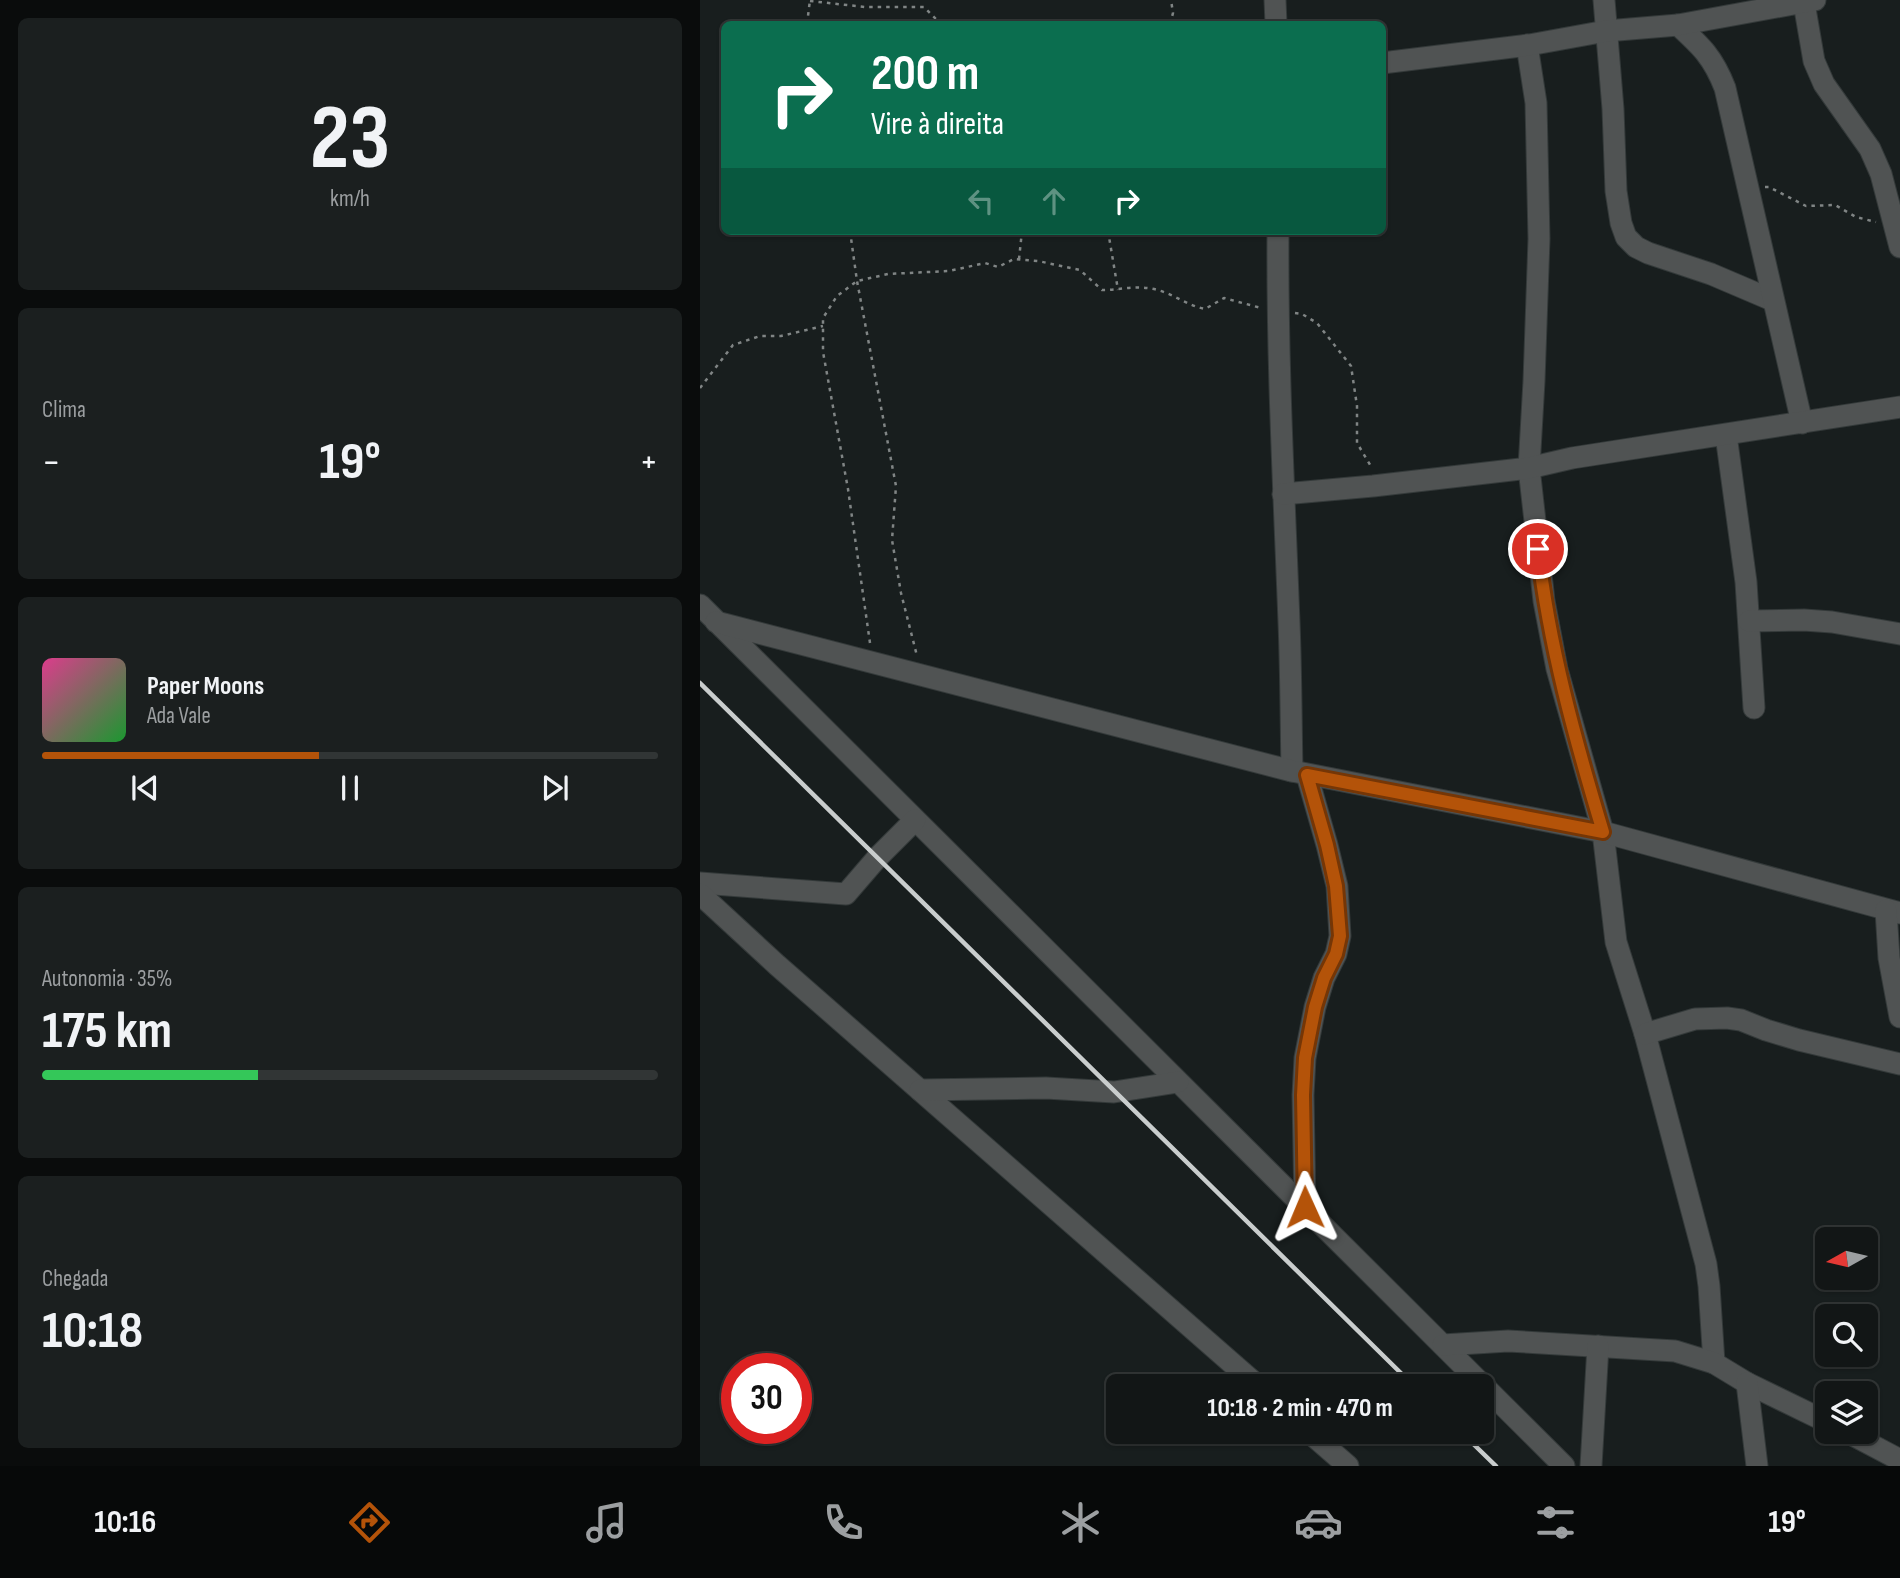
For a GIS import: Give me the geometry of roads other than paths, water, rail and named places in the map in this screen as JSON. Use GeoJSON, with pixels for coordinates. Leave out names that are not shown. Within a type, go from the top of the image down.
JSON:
{"type":"FeatureCollection","features":[{"type":"Feature","properties":{"kind":"street"},"geometry":{"type":"LineString","coordinates":[[1275,0],[1276,21]]}},
{"type":"Feature","properties":{"kind":"street"},"geometry":{"type":"LineString","coordinates":[[1604,0],[1613,109],[1616,191],[1626,237],[1636,247],[1648,253],[1711,274],[1772,300]]}},
{"type":"Feature","properties":{"kind":"street"},"geometry":{"type":"LineString","coordinates":[[1386,63],[1527,45],[1606,31],[1678,25],[1810,1],[1814,61],[1824,84],[1870,149],[1881,174],[1900,247]]}},
{"type":"Feature","properties":{"kind":"street"},"geometry":{"type":"LineString","coordinates":[[1678,25],[1703,48],[1718,72],[1732,114],[1802,423]]}},
{"type":"Feature","properties":{"kind":"street"},"geometry":{"type":"LineString","coordinates":[[1527,45],[1536,103],[1539,239],[1529,468],[1544,601],[1557,669],[1603,832],[1616,942],[1644,1034],[1706,1264],[1714,1363]]}},
{"type":"Feature","properties":{"kind":"street"},"geometry":{"type":"LineString","coordinates":[[1278,235],[1277,313],[1283,495],[1300,773],[1327,845],[1336,886],[1340,936],[1336,954],[1324,978],[1315,1007],[1305,1058],[1305,1207]]}},
{"type":"Feature","properties":{"kind":"street"},"geometry":{"type":"LineString","coordinates":[[1283,495],[1529,468],[1572,458],[1900,407]]}},
{"type":"Feature","properties":{"kind":"street"},"geometry":{"type":"LineString","coordinates":[[1726,435],[1746,582],[1754,708]]}},
{"type":"Feature","properties":{"kind":"street"},"geometry":{"type":"LineString","coordinates":[[700,605],[1564,1466]]}},
{"type":"Feature","properties":{"kind":"street"},"geometry":{"type":"LineString","coordinates":[[1749,621],[1832,622],[1900,634]]}},
{"type":"Feature","properties":{"kind":"street"},"geometry":{"type":"LineString","coordinates":[[716,622],[1300,773],[1603,832],[1893,912],[1889,958],[1900,1017]]}},
{"type":"Feature","properties":{"kind":"street"},"geometry":{"type":"LineString","coordinates":[[700,883],[846,894],[915,820]]}},
{"type":"Feature","properties":{"kind":"street"},"geometry":{"type":"LineString","coordinates":[[700,894],[777,965],[1244,1374]]}},
{"type":"Feature","properties":{"kind":"street"},"geometry":{"type":"LineString","coordinates":[[1644,1034],[1695,1019],[1727,1018],[1741,1020],[1799,1040],[1900,1064]]}},
{"type":"Feature","properties":{"kind":"street"},"geometry":{"type":"LineString","coordinates":[[920,1090],[1045,1088],[1114,1092],[1178,1082]]}},
{"type":"Feature","properties":{"kind":"street"},"geometry":{"type":"LineString","coordinates":[[1443,1345],[1508,1341],[1675,1351],[1714,1363],[1747,1383],[1815,1416]]}},
{"type":"Feature","properties":{"kind":"street"},"geometry":{"type":"LineString","coordinates":[[1591,1466],[1598,1346]]}},
{"type":"Feature","properties":{"kind":"street"},"geometry":{"type":"LineString","coordinates":[[1747,1383],[1757,1466]]}},
{"type":"Feature","properties":{"kind":"street"},"geometry":{"type":"LineString","coordinates":[[1323,1444],[1348,1466]]}},
{"type":"Feature","properties":{"kind":"street"},"geometry":{"type":"LineString","coordinates":[[1870,1444],[1900,1460]]}},
{"type":"Feature","properties":{"kind":"railway"},"geometry":{"type":"LineString","coordinates":[[700,683],[1402,1374]]}},
{"type":"Feature","properties":{"kind":"railway"},"geometry":{"type":"LineString","coordinates":[[1473,1444],[1496,1466]]}}]}
